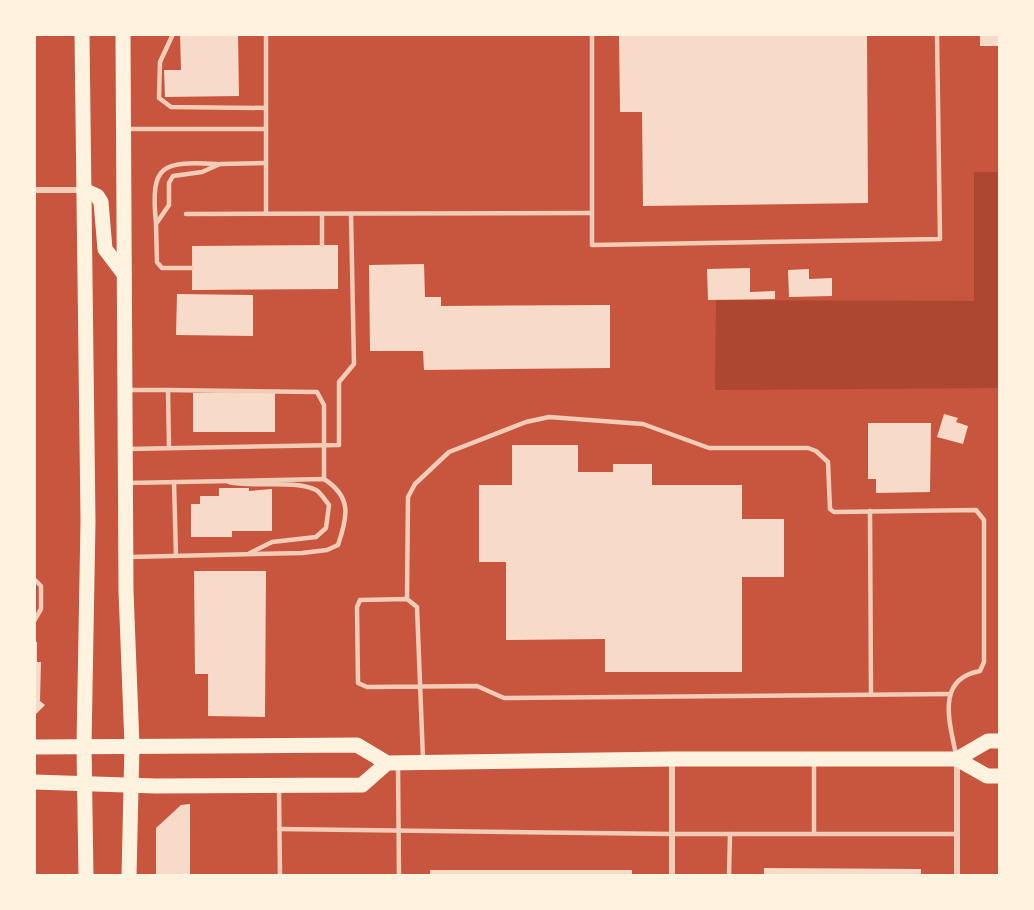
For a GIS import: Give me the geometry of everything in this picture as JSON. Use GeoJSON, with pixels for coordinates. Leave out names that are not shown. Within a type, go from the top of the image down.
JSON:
{"type":"FeatureCollection","features":[{"type":"Feature","properties":{"kind":"main road"},"geometry":{"type":"LineString","coordinates":[[82,34],[88,521],[84,746],[86,876]]}},
{"type":"Feature","properties":{"kind":"main road"},"geometry":{"type":"LineString","coordinates":[[123,34],[126,557],[132,745],[129,876]]}},
{"type":"Feature","properties":{"kind":"main road"},"geometry":{"type":"LineString","coordinates":[[84,190],[97,196],[101,202],[105,249],[124,274]]}},
{"type":"Feature","properties":{"kind":"main road"},"geometry":{"type":"LineString","coordinates":[[957,759],[988,741],[999,741]]}},
{"type":"Feature","properties":{"kind":"main road"},"geometry":{"type":"LineString","coordinates":[[34,747],[357,745],[393,763],[672,759],[957,759],[987,776],[999,776]]}},
{"type":"Feature","properties":{"kind":"main road"},"geometry":{"type":"LineString","coordinates":[[34,782],[362,785],[393,763]]}},
{"type":"Feature","properties":{"kind":"street"},"geometry":{"type":"LineString","coordinates":[[34,190],[84,190]]}},
{"type":"Feature","properties":{"kind":"street"},"geometry":{"type":"LineString","coordinates":[[672,759],[672,876]]}},
{"type":"Feature","properties":{"kind":"street"},"geometry":{"type":"LineString","coordinates":[[957,759],[957,876]]}},
{"type":"Feature","properties":{"kind":"lane"},"geometry":{"type":"LineString","coordinates":[[173,34],[160,62],[159,98],[171,107],[266,108]]}},
{"type":"Feature","properties":{"kind":"lane"},"geometry":{"type":"LineString","coordinates":[[266,34],[266,214]]}},
{"type":"Feature","properties":{"kind":"lane"},"geometry":{"type":"LineString","coordinates":[[592,34],[592,245],[940,239],[937,34]]}},
{"type":"Feature","properties":{"kind":"lane"},"geometry":{"type":"LineString","coordinates":[[124,129],[266,129]]}},
{"type":"Feature","properties":{"kind":"lane"},"geometry":{"type":"LineString","coordinates":[[192,268],[162,268],[157,262],[155,182],[171,164],[183,162],[266,163]]}},
{"type":"Feature","properties":{"kind":"lane"},"geometry":{"type":"LineString","coordinates":[[156,224],[169,205],[169,183],[173,176],[202,172],[220,164]]}},
{"type":"Feature","properties":{"kind":"lane"},"geometry":{"type":"LineString","coordinates":[[186,214],[592,213]]}},
{"type":"Feature","properties":{"kind":"lane"},"geometry":{"type":"LineString","coordinates":[[322,214],[322,245]]}},
{"type":"Feature","properties":{"kind":"lane"},"geometry":{"type":"LineString","coordinates":[[125,449],[339,445],[339,382],[354,363],[351,214]]}},
{"type":"Feature","properties":{"kind":"lane"},"geometry":{"type":"LineString","coordinates":[[125,390],[317,392],[324,405],[324,478]]}},
{"type":"Feature","properties":{"kind":"lane"},"geometry":{"type":"LineString","coordinates":[[168,390],[169,448]]}},
{"type":"Feature","properties":{"kind":"lane"},"geometry":{"type":"LineString","coordinates":[[407,599],[408,497],[416,484],[449,452],[526,422],[549,417],[643,424],[709,448],[808,448],[816,451],[828,462],[830,509],[834,512],[976,510],[984,520],[983,667],[980,671],[968,673],[957,680],[950,694],[950,725],[957,759]]}},
{"type":"Feature","properties":{"kind":"lane"},"geometry":{"type":"LineString","coordinates":[[126,484],[324,478],[338,488],[346,506],[344,528],[338,545],[327,550],[302,553],[126,557]]}},
{"type":"Feature","properties":{"kind":"lane"},"geometry":{"type":"LineString","coordinates":[[219,480],[245,486],[304,486],[319,491],[329,505],[326,528],[316,537],[272,542],[248,554]]}},
{"type":"Feature","properties":{"kind":"lane"},"geometry":{"type":"LineString","coordinates":[[174,482],[176,556]]}},
{"type":"Feature","properties":{"kind":"lane"},"geometry":{"type":"LineString","coordinates":[[870,511],[870,695]]}},
{"type":"Feature","properties":{"kind":"lane"},"geometry":{"type":"LineString","coordinates":[[34,579],[41,586],[41,609],[34,621]]}},
{"type":"Feature","properties":{"kind":"lane"},"geometry":{"type":"LineString","coordinates":[[423,762],[420,687],[417,607],[407,599],[360,600],[357,607],[358,683],[367,687],[420,687],[477,686],[504,698],[950,694]]}},
{"type":"Feature","properties":{"kind":"lane"},"geometry":{"type":"LineString","coordinates":[[814,759],[814,833]]}},
{"type":"Feature","properties":{"kind":"lane"},"geometry":{"type":"LineString","coordinates":[[393,763],[399,876]]}},
{"type":"Feature","properties":{"kind":"lane"},"geometry":{"type":"LineString","coordinates":[[279,785],[280,876]]}},
{"type":"Feature","properties":{"kind":"lane"},"geometry":{"type":"LineString","coordinates":[[279,829],[672,834],[957,834]]}},
{"type":"Feature","properties":{"kind":"lane"},"geometry":{"type":"LineString","coordinates":[[729,876],[730,834]]}},
{"type":"Feature","properties":{"kind":"shaded area"},"geometry":{"type":"Polygon","coordinates":[[[974,172],[999,172],[999,388],[715,390],[716,300],[974,301],[974,172]]]}},
{"type":"Feature","properties":{"kind":"building"},"geometry":{"type":"Polygon","coordinates":[[[180,34],[238,34],[239,96],[165,97],[164,70],[181,70],[180,34]]]}},
{"type":"Feature","properties":{"kind":"building"},"geometry":{"type":"Polygon","coordinates":[[[619,34],[867,34],[868,203],[643,206],[642,112],[620,112],[619,34]]]}},
{"type":"Feature","properties":{"kind":"building"},"geometry":{"type":"Polygon","coordinates":[[[980,34],[1000,34],[1000,46],[980,46],[980,34]]]}},
{"type":"Feature","properties":{"kind":"building"},"geometry":{"type":"Polygon","coordinates":[[[338,245],[338,289],[192,290],[192,246],[338,245]]]}},
{"type":"Feature","properties":{"kind":"building"},"geometry":{"type":"Polygon","coordinates":[[[424,264],[425,297],[441,297],[441,306],[610,305],[610,368],[424,370],[423,351],[370,351],[369,265],[424,264]]]}},
{"type":"Feature","properties":{"kind":"building"},"geometry":{"type":"Polygon","coordinates":[[[750,268],[750,292],[775,291],[775,299],[708,300],[707,269],[750,268]]]}},
{"type":"Feature","properties":{"kind":"building"},"geometry":{"type":"Polygon","coordinates":[[[809,269],[809,279],[832,278],[832,296],[789,297],[788,270],[809,269]]]}},
{"type":"Feature","properties":{"kind":"building"},"geometry":{"type":"Polygon","coordinates":[[[177,294],[253,295],[253,336],[176,335],[177,294]]]}},
{"type":"Feature","properties":{"kind":"building"},"geometry":{"type":"Polygon","coordinates":[[[193,393],[275,393],[275,432],[193,432],[193,393]]]}},
{"type":"Feature","properties":{"kind":"building"},"geometry":{"type":"Polygon","coordinates":[[[944,414],[958,418],[956,422],[968,426],[963,444],[937,437],[944,414]]]}},
{"type":"Feature","properties":{"kind":"building"},"geometry":{"type":"Polygon","coordinates":[[[868,423],[931,423],[930,492],[876,493],[876,479],[868,479],[868,423]]]}},
{"type":"Feature","properties":{"kind":"building"},"geometry":{"type":"Polygon","coordinates":[[[512,445],[578,445],[578,472],[613,472],[613,464],[652,464],[652,485],[742,485],[742,519],[784,519],[784,577],[742,577],[742,672],[605,672],[605,639],[506,640],[506,562],[479,562],[479,485],[512,485],[512,445]]]}},
{"type":"Feature","properties":{"kind":"building"},"geometry":{"type":"Polygon","coordinates":[[[219,488],[249,488],[249,491],[272,489],[272,531],[232,531],[232,537],[191,537],[191,504],[200,504],[200,496],[219,496],[219,488]]]}},
{"type":"Feature","properties":{"kind":"building"},"geometry":{"type":"Polygon","coordinates":[[[194,571],[266,571],[265,717],[208,716],[208,674],[195,674],[194,571]]]}},
{"type":"Feature","properties":{"kind":"building"},"geometry":{"type":"Polygon","coordinates":[[[34,642],[37,642],[37,662],[41,662],[40,701],[45,705],[34,716],[34,642]]]}},
{"type":"Feature","properties":{"kind":"building"},"geometry":{"type":"Polygon","coordinates":[[[190,804],[190,876],[156,876],[156,828],[181,805],[190,804]]]}},
{"type":"Feature","properties":{"kind":"building"},"geometry":{"type":"Polygon","coordinates":[[[764,868],[921,869],[921,876],[764,876],[764,868]]]}},
{"type":"Feature","properties":{"kind":"building"},"geometry":{"type":"Polygon","coordinates":[[[430,870],[632,870],[632,876],[430,876],[430,870]]]}}]}
